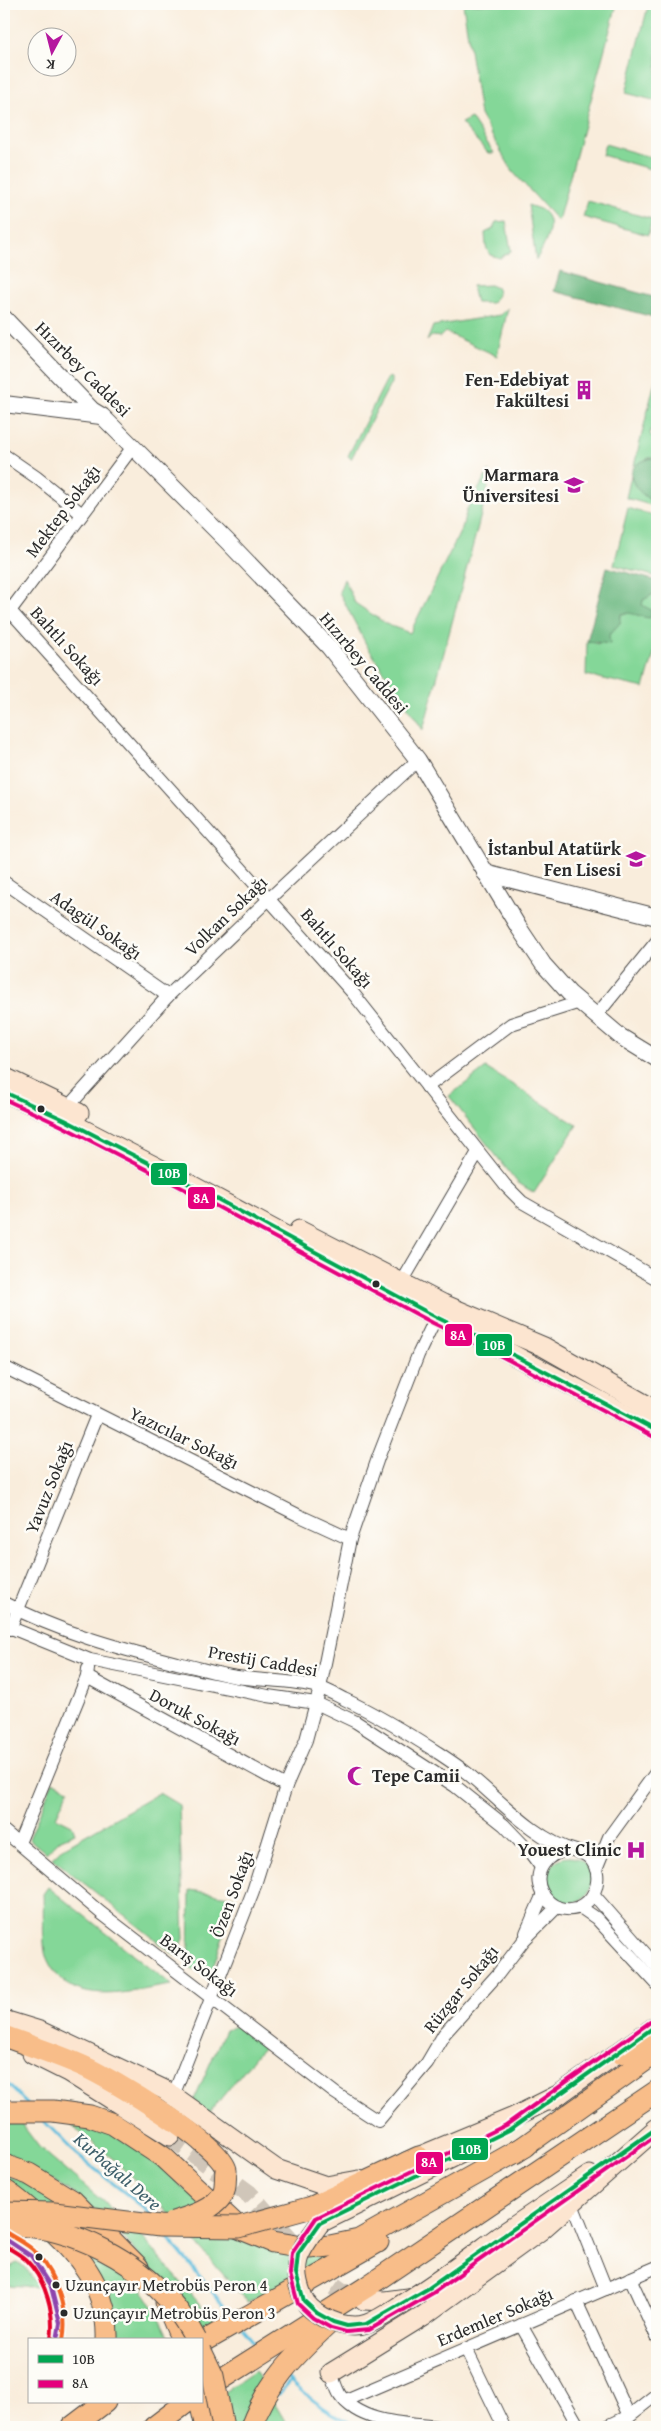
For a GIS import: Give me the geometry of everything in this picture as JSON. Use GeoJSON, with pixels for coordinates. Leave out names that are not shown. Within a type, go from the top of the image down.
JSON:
{"type":"FeatureCollection","features":[{"type":"Feature","properties":{"kind":"highway"},"geometry":{"type":"LineString","coordinates":[[4,2036],[84,2066],[153,2107],[191,2132],[215,2152],[224,2163],[226,2170],[224,2190],[218,2200],[203,2211],[160,2226]]}},
{"type":"Feature","properties":{"kind":"highway"},"geometry":{"type":"LineString","coordinates":[[620,2052],[641,2046],[657,2036]]}},
{"type":"Feature","properties":{"kind":"highway"},"geometry":{"type":"LineString","coordinates":[[223,2427],[204,2342],[402,2228],[526,2146],[657,2052]]}},
{"type":"Feature","properties":{"kind":"highway"},"geometry":{"type":"LineString","coordinates":[[251,2427],[270,2387],[283,2369],[314,2337],[365,2294],[495,2200],[657,2091]]}},
{"type":"Feature","properties":{"kind":"highway"},"geometry":{"type":"LineString","coordinates":[[495,2200],[657,2109]]}},
{"type":"Feature","properties":{"kind":"highway"},"geometry":{"type":"LineString","coordinates":[[4,2111],[52,2111],[90,2116],[113,2124],[162,2157],[238,2228],[273,2242],[309,2248],[359,2240],[526,2146]]}},
{"type":"Feature","properties":{"kind":"highway"},"geometry":{"type":"LineString","coordinates":[[4,2212],[54,2213],[160,2226],[239,2227],[316,2215],[419,2157]]}},
{"type":"Feature","properties":{"kind":"highway"},"geometry":{"type":"LineString","coordinates":[[4,2164],[29,2174],[73,2201],[113,2240],[144,2273],[166,2304],[181,2338]]}},
{"type":"Feature","properties":{"kind":"highway"},"geometry":{"type":"LineString","coordinates":[[4,2190],[68,2244],[86,2266],[103,2307],[107,2338]]}},
{"type":"Feature","properties":{"kind":"highway"},"geometry":{"type":"LineString","coordinates":[[4,2224],[36,2226],[69,2235],[125,2260],[176,2308],[201,2338]]}},
{"type":"Feature","properties":{"kind":"highway"},"geometry":{"type":"LineString","coordinates":[[206,2427],[203,2394],[288,2338],[365,2294]]}},
{"type":"Feature","properties":{"kind":"highway"},"geometry":{"type":"LineString","coordinates":[[59,2427],[95,2404]]}},
{"type":"Feature","properties":{"kind":"highway"},"geometry":{"type":"LineString","coordinates":[[72,2427],[96,2404]]}},
{"type":"Feature","properties":{"kind":"highway"},"geometry":{"type":"LineString","coordinates":[[154,2427],[184,2404]]}},
{"type":"Feature","properties":{"kind":"main road"},"geometry":{"type":"LineString","coordinates":[[4,1077],[68,1107],[258,1211],[402,1282],[439,1311],[544,1348],[657,1411]]}},
{"type":"Feature","properties":{"kind":"main road"},"geometry":{"type":"LineString","coordinates":[[4,1092],[65,1120],[439,1311],[502,1349],[657,1431]]}},
{"type":"Feature","properties":{"kind":"main road"},"geometry":{"type":"LineString","coordinates":[[4,2020],[40,2031],[96,2056],[173,2096],[276,2169],[326,2186],[357,2181],[419,2157],[514,2117],[560,2094]]}},
{"type":"Feature","properties":{"kind":"main road"},"geometry":{"type":"LineString","coordinates":[[650,2134],[498,2237],[428,2288],[366,2324],[347,2326],[333,2322],[317,2313],[304,2301],[298,2284],[298,2254],[316,2215],[509,2130],[657,2025]]}},
{"type":"Feature","properties":{"kind":"main road"},"geometry":{"type":"LineString","coordinates":[[4,2040],[68,2072],[170,2136]]}},
{"type":"Feature","properties":{"kind":"main road"},"geometry":{"type":"LineString","coordinates":[[331,2373],[423,2316],[540,2231],[650,2134]]}},
{"type":"Feature","properties":{"kind":"main road"},"geometry":{"type":"LineString","coordinates":[[365,2294],[385,2301],[423,2296],[484,2272]]}},
{"type":"Feature","properties":{"kind":"street","name":"Hızırbey Caddesi"},"geometry":{"type":"LineString","coordinates":[[4,318],[132,448],[228,541],[329,647],[418,760],[485,873],[543,964],[596,1016],[621,1036],[657,1059]]}},
{"type":"Feature","properties":{"kind":"street"},"geometry":{"type":"LineString","coordinates":[[4,398],[97,413]]}},
{"type":"Feature","properties":{"kind":"street"},"geometry":{"type":"LineString","coordinates":[[4,404],[97,413]]}},
{"type":"Feature","properties":{"kind":"street","name":"Mektep Sokağı"},"geometry":{"type":"LineString","coordinates":[[6,611],[132,448]]}},
{"type":"Feature","properties":{"kind":"street"},"geometry":{"type":"LineString","coordinates":[[4,455],[82,514]]}},
{"type":"Feature","properties":{"kind":"street","name":"Bahtlı Sokağı"},"geometry":{"type":"LineString","coordinates":[[6,611],[270,898],[352,992],[505,1185],[522,1202],[657,1279]]}},
{"type":"Feature","properties":{"kind":"street","name":"Volkan Sokağı"},"geometry":{"type":"LineString","coordinates":[[68,1107],[168,996],[418,760]]}},
{"type":"Feature","properties":{"kind":"street"},"geometry":{"type":"LineString","coordinates":[[485,873],[657,916]]}},
{"type":"Feature","properties":{"kind":"street","name":"Adagül Sokağı"},"geometry":{"type":"LineString","coordinates":[[4,882],[168,996]]}},
{"type":"Feature","properties":{"kind":"street"},"geometry":{"type":"LineString","coordinates":[[596,1016],[657,942]]}},
{"type":"Feature","properties":{"kind":"street"},"geometry":{"type":"LineString","coordinates":[[427,1087],[512,1024],[580,1002]]}},
{"type":"Feature","properties":{"kind":"street"},"geometry":{"type":"LineString","coordinates":[[402,1282],[478,1152]]}},
{"type":"Feature","properties":{"kind":"street","name":"Özen Sokağı"},"geometry":{"type":"LineString","coordinates":[[173,2096],[253,1891],[286,1786],[306,1740],[320,1688],[350,1539],[405,1389],[439,1311]]}},
{"type":"Feature","properties":{"kind":"street","name":"Yazıcılar Sokağı"},"geometry":{"type":"LineString","coordinates":[[4,1367],[97,1415],[350,1539]]}},
{"type":"Feature","properties":{"kind":"street","name":"Yavuz Sokağı"},"geometry":{"type":"LineString","coordinates":[[7,1627],[18,1610],[97,1415]]}},
{"type":"Feature","properties":{"kind":"street","name":"Prestij Caddesi"},"geometry":{"type":"LineString","coordinates":[[4,1603],[90,1640],[237,1677],[288,1681],[320,1688],[402,1729],[465,1771],[532,1828],[569,1850],[586,1855]]}},
{"type":"Feature","properties":{"kind":"street","name":"Prestij Caddesi"},"geometry":{"type":"LineString","coordinates":[[7,1627],[90,1660],[190,1681],[316,1703],[356,1722],[455,1786],[504,1825],[529,1851],[541,1867]]}},
{"type":"Feature","properties":{"kind":"street"},"geometry":{"type":"LineString","coordinates":[[19,1843],[87,1677],[90,1660]]}},
{"type":"Feature","properties":{"kind":"street","name":"Doruk Sokağı"},"geometry":{"type":"LineString","coordinates":[[87,1677],[286,1786]]}},
{"type":"Feature","properties":{"kind":"street"},"geometry":{"type":"LineString","coordinates":[[569,1850],[552,1854],[541,1867],[539,1886],[543,1894],[557,1907],[572,1909],[580,1907],[594,1895],[597,1887],[596,1869],[609,1837],[657,1771]]}},
{"type":"Feature","properties":{"kind":"street","name":"Barış Sokağı"},"geometry":{"type":"LineString","coordinates":[[4,1830],[101,1913],[336,2093],[378,2121]]}},
{"type":"Feature","properties":{"kind":"street"},"geometry":{"type":"LineString","coordinates":[[596,1869],[586,1855],[609,1837]]}},
{"type":"Feature","properties":{"kind":"street"},"geometry":{"type":"LineString","coordinates":[[524,1940],[543,1894]]}},
{"type":"Feature","properties":{"kind":"street"},"geometry":{"type":"LineString","coordinates":[[594,1895],[657,1967]]}},
{"type":"Feature","properties":{"kind":"street","name":"Rüzgar Sokağı"},"geometry":{"type":"LineString","coordinates":[[378,2121],[427,2063],[444,2034],[498,1974],[524,1940],[557,1907]]}},
{"type":"Feature","properties":{"kind":"street"},"geometry":{"type":"LineString","coordinates":[[580,1907],[596,1918],[657,1984]]}},
{"type":"Feature","properties":{"kind":"street"},"geometry":{"type":"LineString","coordinates":[[572,2204],[606,2289]]}},
{"type":"Feature","properties":{"kind":"street","name":"Erdemler Sokağı"},"geometry":{"type":"LineString","coordinates":[[346,2400],[657,2267]]}},
{"type":"Feature","properties":{"kind":"street"},"geometry":{"type":"LineString","coordinates":[[630,2278],[657,2337]]}},
{"type":"Feature","properties":{"kind":"street"},"geometry":{"type":"LineString","coordinates":[[576,2302],[629,2416]]}},
{"type":"Feature","properties":{"kind":"street"},"geometry":{"type":"LineString","coordinates":[[521,2325],[579,2427]]}},
{"type":"Feature","properties":{"kind":"street"},"geometry":{"type":"LineString","coordinates":[[466,2349],[504,2427]]}},
{"type":"Feature","properties":{"kind":"street"},"geometry":{"type":"LineString","coordinates":[[331,2373],[340,2395],[356,2409],[378,2419],[438,2427]]}},
{"type":"Feature","properties":{"kind":"street"},"geometry":{"type":"LineString","coordinates":[[606,2427],[629,2416],[657,2394]]}},
{"type":"Feature","properties":{"kind":"green space"},"geometry":{"type":"Polygon","coordinates":[[[463,4],[617,4],[558,221],[513,172],[480,115],[463,4]]]}},
{"type":"Feature","properties":{"kind":"green space"},"geometry":{"type":"Polygon","coordinates":[[[657,4],[657,101],[626,93],[648,6],[657,4]]]}},
{"type":"Feature","properties":{"kind":"green space"},"geometry":{"type":"Polygon","coordinates":[[[471,118],[494,153],[488,153],[461,123],[471,118]]]}},
{"type":"Feature","properties":{"kind":"green space"},"geometry":{"type":"Polygon","coordinates":[[[605,144],[657,159],[657,171],[602,155],[605,144]]]}},
{"type":"Feature","properties":{"kind":"green space"},"geometry":{"type":"Polygon","coordinates":[[[588,201],[652,219],[648,235],[583,217],[588,201]]]}},
{"type":"Feature","properties":{"kind":"green space"},"geometry":{"type":"Polygon","coordinates":[[[528,205],[543,211],[549,222],[548,236],[536,260],[528,205]]]}},
{"type":"Feature","properties":{"kind":"green space"},"geometry":{"type":"Polygon","coordinates":[[[506,221],[511,251],[500,258],[490,255],[486,247],[485,233],[493,229],[496,222],[506,221]]]}},
{"type":"Feature","properties":{"kind":"green space"},"geometry":{"type":"Polygon","coordinates":[[[560,271],[657,298],[657,318],[554,291],[560,271]]]}},
{"type":"Feature","properties":{"kind":"green space"},"geometry":{"type":"Polygon","coordinates":[[[490,285],[497,288],[498,295],[492,303],[476,303],[472,286],[490,285]]]}},
{"type":"Feature","properties":{"kind":"green space"},"geometry":{"type":"Polygon","coordinates":[[[508,308],[497,356],[445,332],[440,337],[432,336],[427,341],[433,326],[500,315],[508,308]]]}},
{"type":"Feature","properties":{"kind":"green space"},"geometry":{"type":"Polygon","coordinates":[[[657,373],[657,420],[650,434],[657,443],[657,457],[649,458],[634,466],[657,373]]]}},
{"type":"Feature","properties":{"kind":"green space"},"geometry":{"type":"Polygon","coordinates":[[[388,377],[391,378],[391,383],[351,459],[348,456],[388,377]]]}},
{"type":"Feature","properties":{"kind":"green space"},"geometry":{"type":"Polygon","coordinates":[[[657,457],[657,506],[655,506],[638,490],[631,474],[640,462],[657,457]]]}},
{"type":"Feature","properties":{"kind":"green space"},"geometry":{"type":"Polygon","coordinates":[[[489,471],[488,487],[423,730],[367,646],[339,592],[344,579],[355,603],[388,625],[410,633],[462,528],[467,509],[489,471]]]}},
{"type":"Feature","properties":{"kind":"green space"},"geometry":{"type":"Polygon","coordinates":[[[631,476],[635,486],[657,507],[626,498],[631,476]]]}},
{"type":"Feature","properties":{"kind":"green space"},"geometry":{"type":"Polygon","coordinates":[[[628,508],[657,517],[657,577],[614,565],[628,508]]]}},
{"type":"Feature","properties":{"kind":"green space"},"geometry":{"type":"Polygon","coordinates":[[[607,567],[657,581],[657,592],[643,600],[642,605],[651,610],[652,615],[650,618],[625,613],[621,614],[620,623],[609,635],[610,644],[587,641],[607,567]]]}},
{"type":"Feature","properties":{"kind":"green space"},"geometry":{"type":"Polygon","coordinates":[[[657,592],[657,643],[644,688],[586,675],[587,641],[598,644],[620,623],[621,614],[634,612],[640,617],[643,600],[657,592]]]}},
{"type":"Feature","properties":{"kind":"green space"},"geometry":{"type":"Polygon","coordinates":[[[486,1068],[577,1125],[534,1193],[517,1182],[449,1096],[486,1068]]]}},
{"type":"Feature","properties":{"kind":"green space"},"geometry":{"type":"Polygon","coordinates":[[[53,1781],[69,1789],[56,1817],[72,1825],[75,1833],[61,1839],[46,1853],[29,1839],[53,1781]]]}},
{"type":"Feature","properties":{"kind":"green space"},"geometry":{"type":"Polygon","coordinates":[[[159,1793],[179,1805],[184,1939],[176,1956],[52,1858],[63,1848],[159,1793]]]}},
{"type":"Feature","properties":{"kind":"green space"},"geometry":{"type":"Polygon","coordinates":[[[565,1857],[573,1857],[582,1861],[588,1867],[592,1880],[588,1893],[582,1899],[573,1903],[565,1903],[556,1899],[550,1893],[546,1884],[546,1876],[550,1867],[556,1861],[565,1857]]]}},
{"type":"Feature","properties":{"kind":"green space"},"geometry":{"type":"Polygon","coordinates":[[[48,1887],[172,1985],[100,1994],[84,1991],[69,1985],[56,1974],[46,1956],[43,1894],[48,1887]]]}},
{"type":"Feature","properties":{"kind":"green space"},"geometry":{"type":"Polygon","coordinates":[[[190,1890],[236,1897],[212,1970],[205,1974],[189,1967],[190,1890]]]}},
{"type":"Feature","properties":{"kind":"green space"},"geometry":{"type":"Polygon","coordinates":[[[236,2026],[263,2047],[209,2113],[193,2102],[225,2030],[236,2026]]]}},
{"type":"Feature","properties":{"kind":"green space"},"geometry":{"type":"Polygon","coordinates":[[[4,2123],[21,2123],[39,2147],[135,2229],[216,2323],[193,2334],[157,2278],[114,2228],[72,2193],[4,2156],[4,2123]]]}},
{"type":"Feature","properties":{"kind":"green space"},"geometry":{"type":"Polygon","coordinates":[[[72,2126],[93,2127],[109,2132],[151,2156],[184,2189],[315,2256],[339,2257],[247,2302],[178,2222],[113,2159],[72,2126]]]}},
{"type":"Feature","properties":{"kind":"green space"},"geometry":{"type":"Polygon","coordinates":[[[4,2175],[29,2184],[52,2198],[93,2232],[113,2252],[146,2296],[160,2318],[169,2338],[117,2338],[113,2312],[4,2182],[4,2175]]]}},
{"type":"Feature","properties":{"kind":"green space"},"geometry":{"type":"Polygon","coordinates":[[[17,2263],[25,2267],[39,2287],[7,2285],[8,2268],[17,2263]]]}},
{"type":"Feature","properties":{"kind":"green space"},"geometry":{"type":"Polygon","coordinates":[[[255,2371],[288,2426],[215,2427],[211,2401],[255,2371]]]}},
{"type":"Feature","properties":{"kind":"waterway","name":"Kurbağalı Dere"},"geometry":{"type":"LineString","coordinates":[[4,2081],[27,2103]]}},
{"type":"Feature","properties":{"kind":"waterway","name":"Kurbağalı Dere"},"geometry":{"type":"LineString","coordinates":[[43,2120],[77,2155],[143,2207],[150,2215]]}},
{"type":"Feature","properties":{"kind":"waterway","name":"Kurbağalı Dere"},"geometry":{"type":"LineString","coordinates":[[165,2234],[232,2316]]}},
{"type":"Feature","properties":{"kind":"waterway","name":"Kurbağalı Dere"},"geometry":{"type":"LineString","coordinates":[[243,2329],[258,2347]]}},
{"type":"Feature","properties":{"kind":"waterway","name":"Kurbağalı Dere"},"geometry":{"type":"LineString","coordinates":[[286,2377],[320,2406],[339,2418],[360,2427]]}},
{"type":"Feature","properties":{"kind":"waterway"},"geometry":{"type":"LineString","coordinates":[[279,2394],[290,2381]]}},
{"type":"Feature","properties":{"kind":"tunnel"},"geometry":{"type":"LineString","coordinates":[[170,2136],[249,2194],[328,2282],[346,2295],[363,2299]]}},
{"type":"Feature","properties":{"kind":"transit line","name":"10B"},"geometry":{"type":"LineString","coordinates":[[4,1092],[65,1120],[193,1186],[436,1317],[502,1349],[657,1431]]}},
{"type":"Feature","properties":{"kind":"transit line","name":"8A"},"geometry":{"type":"LineString","coordinates":[[4,1099],[62,1126],[190,1192],[433,1323],[499,1355],[654,1437]]}},
{"type":"Feature","properties":{"kind":"transit line","name":"8A"},"geometry":{"type":"LineString","coordinates":[[653,2020],[506,2125],[316,2218],[292,2253],[290,2274],[298,2304],[313,2318],[331,2328],[346,2332],[369,2330],[433,2293],[657,2135]]}},
{"type":"Feature","properties":{"kind":"transit line","name":"10B"},"geometry":{"type":"LineString","coordinates":[[657,2025],[509,2130],[320,2223],[298,2254],[296,2273],[304,2301],[317,2313],[333,2322],[347,2326],[366,2324],[429,2288],[657,2128]]}},
{"type":"Feature","properties":{"kind":"transit line"},"geometry":{"type":"LineString","coordinates":[[7,2233],[33,2250],[50,2272],[62,2305],[64,2317],[63,2338]]}},
{"type":"Feature","properties":{"kind":"transit line"},"geometry":{"type":"LineString","coordinates":[[4,2238],[31,2256],[51,2287],[60,2323],[57,2338]]}},
{"type":"Feature","properties":{"kind":"transit line"},"geometry":{"type":"LineString","coordinates":[[4,2245],[26,2260],[39,2277],[48,2297],[52,2318],[51,2338]]}},
{"type":"Feature","properties":{"kind":"place","name":"Fen-Edebiyat Fakültesi"},"geometry":{"type":"Point","coordinates":[584,390]}},
{"type":"Feature","properties":{"kind":"place","name":"Marmara Üniversitesi"},"geometry":{"type":"Point","coordinates":[574,485]}},
{"type":"Feature","properties":{"kind":"place","name":"İstanbul Atatürk Fen Lisesi"},"geometry":{"type":"Point","coordinates":[636,859]}},
{"type":"Feature","properties":{"kind":"place","name":"Tepe Camii"},"geometry":{"type":"Point","coordinates":[357,1776]}},
{"type":"Feature","properties":{"kind":"place","name":"Youest Clinic"},"geometry":{"type":"Point","coordinates":[636,1850]}},
{"type":"Feature","properties":{"kind":"place","name":"Uzunçayır Metrobüs Peron 4"},"geometry":{"type":"Point","coordinates":[56,2285]}},
{"type":"Feature","properties":{"kind":"place","name":"Uzunçayır Metrobüs Peron 3"},"geometry":{"type":"Point","coordinates":[64,2313]}}]}
